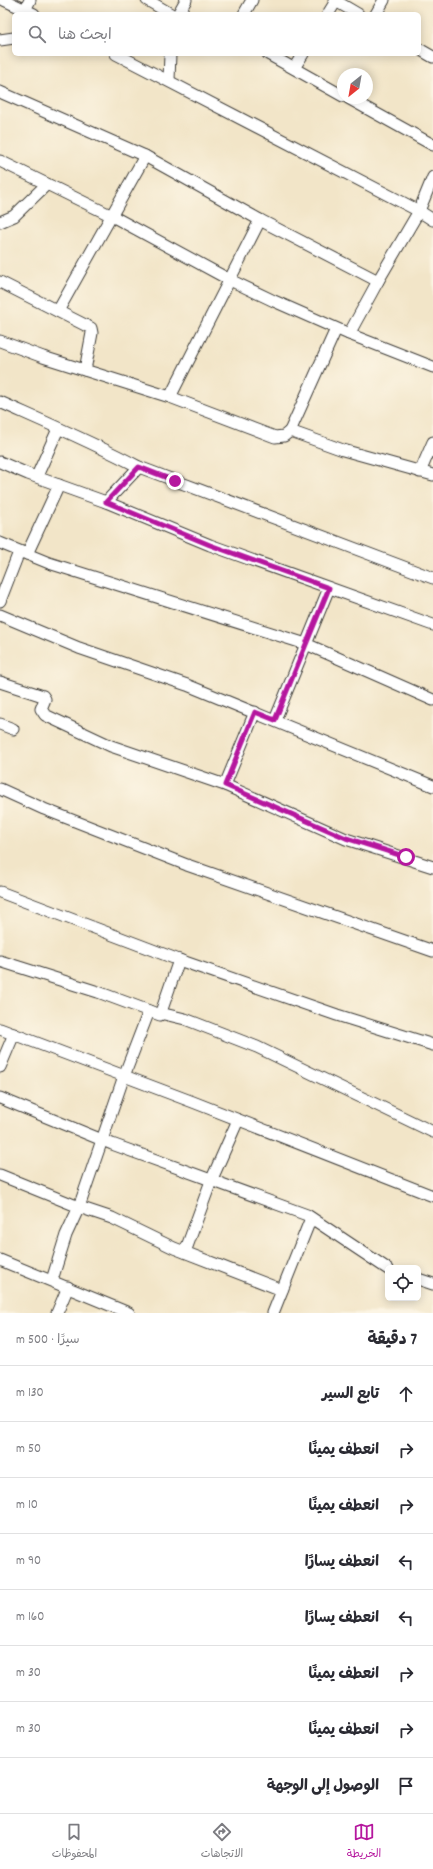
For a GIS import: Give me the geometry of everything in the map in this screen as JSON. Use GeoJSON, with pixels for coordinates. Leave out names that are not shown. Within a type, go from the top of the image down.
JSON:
{"type":"FeatureCollection","features":[{"type":"Feature","properties":{"kind":"street"},"geometry":{"type":"LineString","coordinates":[[4,0],[30,8]]}},
{"type":"Feature","properties":{"kind":"street"},"geometry":{"type":"LineString","coordinates":[[148,0],[168,12]]}},
{"type":"Feature","properties":{"kind":"street"},"geometry":{"type":"LineString","coordinates":[[179,12],[186,0]]}},
{"type":"Feature","properties":{"kind":"street"},"geometry":{"type":"LineString","coordinates":[[245,12],[252,0]]}},
{"type":"Feature","properties":{"kind":"street"},"geometry":{"type":"LineString","coordinates":[[377,12],[384,0]]}},
{"type":"Feature","properties":{"kind":"street"},"geometry":{"type":"LineString","coordinates":[[329,12],[335,1],[354,12]]}},
{"type":"Feature","properties":{"kind":"street"},"geometry":{"type":"LineString","coordinates":[[0,40],[12,38]]}},
{"type":"Feature","properties":{"kind":"street"},"geometry":{"type":"LineString","coordinates":[[421,50],[433,56]]}},
{"type":"Feature","properties":{"kind":"street"},"geometry":{"type":"LineString","coordinates":[[120,56],[169,80],[419,211],[433,220]]}},
{"type":"Feature","properties":{"kind":"street"},"geometry":{"type":"LineString","coordinates":[[169,80],[170,56]]}},
{"type":"Feature","properties":{"kind":"street"},"geometry":{"type":"LineString","coordinates":[[272,56],[337,93]]}},
{"type":"Feature","properties":{"kind":"street"},"geometry":{"type":"LineString","coordinates":[[294,68],[302,56]]}},
{"type":"Feature","properties":{"kind":"street"},"geometry":{"type":"LineString","coordinates":[[0,92],[145,156],[260,220],[378,281]]}},
{"type":"Feature","properties":{"kind":"street"},"geometry":{"type":"LineString","coordinates":[[359,104],[433,145]]}},
{"type":"Feature","properties":{"kind":"street"},"geometry":{"type":"LineString","coordinates":[[58,311],[145,156]]}},
{"type":"Feature","properties":{"kind":"street"},"geometry":{"type":"LineString","coordinates":[[0,160],[112,216],[230,280],[336,329],[433,367]]}},
{"type":"Feature","properties":{"kind":"street"},"geometry":{"type":"LineString","coordinates":[[349,334],[419,211],[433,177]]}},
{"type":"Feature","properties":{"kind":"street"},"geometry":{"type":"LineString","coordinates":[[0,222],[14,216],[47,184]]}},
{"type":"Feature","properties":{"kind":"street"},"geometry":{"type":"LineString","coordinates":[[170,397],[260,220]]}},
{"type":"Feature","properties":{"kind":"street"},"geometry":{"type":"LineString","coordinates":[[0,282],[91,328],[92,333],[85,370]]}},
{"type":"Feature","properties":{"kind":"street"},"geometry":{"type":"LineString","coordinates":[[0,341],[170,397],[275,437],[284,436],[290,431],[336,329]]}},
{"type":"Feature","properties":{"kind":"street"},"geometry":{"type":"LineString","coordinates":[[0,402],[58,429],[95,444],[139,467],[433,578]]}},
{"type":"Feature","properties":{"kind":"street"},"geometry":{"type":"LineString","coordinates":[[36,476],[58,429]]}},
{"type":"Feature","properties":{"kind":"street"},"geometry":{"type":"LineString","coordinates":[[290,431],[343,450],[433,475]]}},
{"type":"Feature","properties":{"kind":"street"},"geometry":{"type":"LineString","coordinates":[[420,472],[433,442]]}},
{"type":"Feature","properties":{"kind":"street"},"geometry":{"type":"LineString","coordinates":[[0,462],[28,474],[106,502],[210,545],[433,625]]}},
{"type":"Feature","properties":{"kind":"street"},"geometry":{"type":"LineString","coordinates":[[106,502],[139,467]]}},
{"type":"Feature","properties":{"kind":"street"},"geometry":{"type":"LineString","coordinates":[[0,601],[23,553],[59,485]]}},
{"type":"Feature","properties":{"kind":"street"},"geometry":{"type":"LineString","coordinates":[[0,543],[23,553],[306,644],[433,700]]}},
{"type":"Feature","properties":{"kind":"street"},"geometry":{"type":"LineString","coordinates":[[275,720],[329,588]]}},
{"type":"Feature","properties":{"kind":"street"},"geometry":{"type":"LineString","coordinates":[[0,615],[79,648],[187,685],[433,786]]}},
{"type":"Feature","properties":{"kind":"street"},"geometry":{"type":"LineString","coordinates":[[0,682],[45,697],[41,709],[45,715],[111,746],[225,785],[346,838],[433,867]]}},
{"type":"Feature","properties":{"kind":"street"},"geometry":{"type":"LineString","coordinates":[[225,785],[255,712]]}},
{"type":"Feature","properties":{"kind":"street"},"geometry":{"type":"LineString","coordinates":[[0,724],[13,729]]}},
{"type":"Feature","properties":{"kind":"street"},"geometry":{"type":"LineString","coordinates":[[0,789],[44,809],[181,863],[433,951]]}},
{"type":"Feature","properties":{"kind":"street"},"geometry":{"type":"LineString","coordinates":[[0,892],[179,960],[337,1015],[433,1045]]}},
{"type":"Feature","properties":{"kind":"street"},"geometry":{"type":"LineString","coordinates":[[0,960],[155,1012],[185,1019],[257,1047],[433,1132]]}},
{"type":"Feature","properties":{"kind":"street"},"geometry":{"type":"LineString","coordinates":[[52,1280],[66,1235],[79,1207],[124,1076],[179,960]]}},
{"type":"Feature","properties":{"kind":"street"},"geometry":{"type":"LineString","coordinates":[[0,1029],[433,1196]]}},
{"type":"Feature","properties":{"kind":"street"},"geometry":{"type":"LineString","coordinates":[[0,1067],[14,1034]]}},
{"type":"Feature","properties":{"kind":"street"},"geometry":{"type":"LineString","coordinates":[[0,1098],[102,1140],[311,1218],[385,1267]]}},
{"type":"Feature","properties":{"kind":"street"},"geometry":{"type":"LineString","coordinates":[[185,1252],[211,1181],[238,1120]]}},
{"type":"Feature","properties":{"kind":"street"},"geometry":{"type":"LineString","coordinates":[[0,1175],[79,1207],[112,1218],[185,1252],[282,1290]]}},
{"type":"Feature","properties":{"kind":"street"},"geometry":{"type":"LineString","coordinates":[[273,1313],[311,1218]]}},
{"type":"Feature","properties":{"kind":"street"},"geometry":{"type":"LineString","coordinates":[[0,1260],[52,1280],[129,1313]]}},
{"type":"Feature","properties":{"kind":"street"},"geometry":{"type":"LineString","coordinates":[[421,1280],[433,1284]]}},
{"type":"Feature","properties":{"kind":"street"},"geometry":{"type":"LineString","coordinates":[[57,1313],[68,1287]]}},
{"type":"Feature","properties":{"kind":"route"},"geometry":{"type":"LineString","coordinates":[[175,481],[139,467],[106,502],[210,545],[329,588],[275,720],[255,712],[225,785],[346,838],[364,845],[406,857]]}}]}
